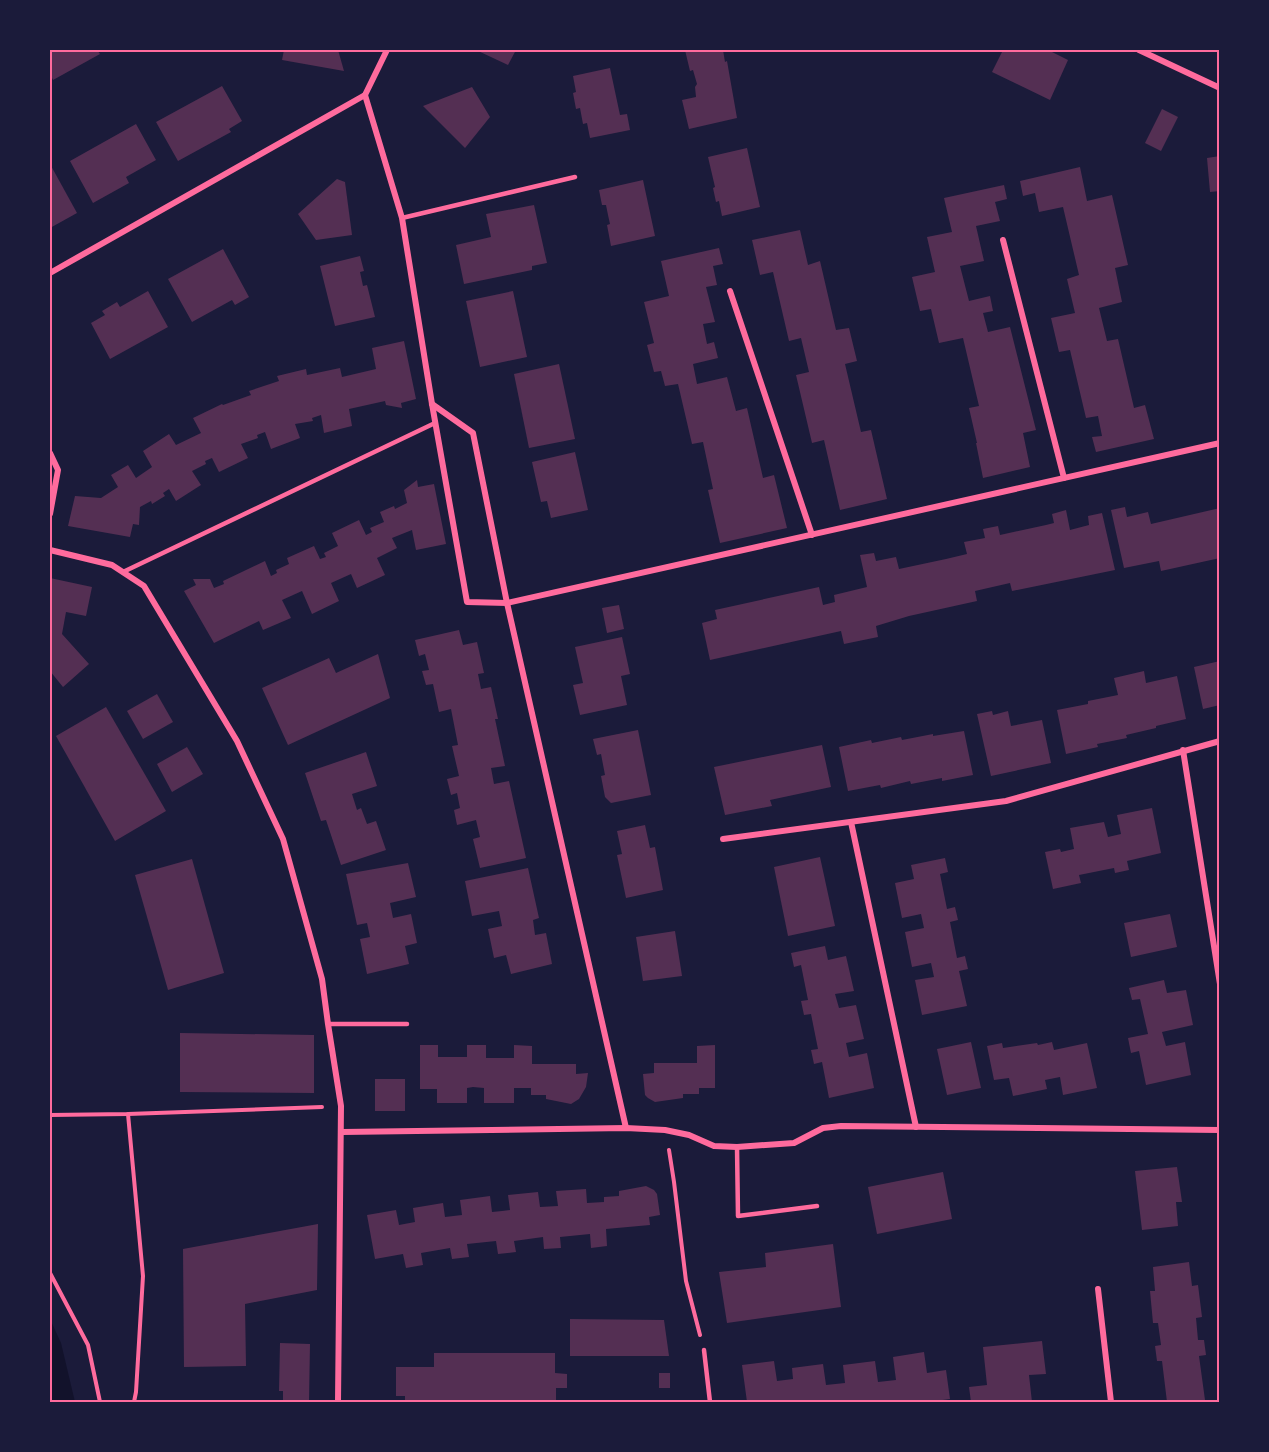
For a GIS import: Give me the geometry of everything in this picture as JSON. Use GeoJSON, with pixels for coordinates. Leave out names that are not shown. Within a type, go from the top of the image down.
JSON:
{"type":"FeatureCollection","features":[{"type":"Feature","properties":{"kind":"street"},"geometry":{"type":"LineString","coordinates":[[50,273],[365,95],[387,50]]}},
{"type":"Feature","properties":{"kind":"street"},"geometry":{"type":"LineString","coordinates":[[1139,50],[1220,88]]}},
{"type":"Feature","properties":{"kind":"street"},"geometry":{"type":"LineString","coordinates":[[365,95],[402,218],[467,602],[507,603],[1220,443]]}},
{"type":"Feature","properties":{"kind":"street"},"geometry":{"type":"LineString","coordinates":[[1003,240],[1064,478]]}},
{"type":"Feature","properties":{"kind":"street"},"geometry":{"type":"LineString","coordinates":[[730,291],[812,535]]}},
{"type":"Feature","properties":{"kind":"street"},"geometry":{"type":"LineString","coordinates":[[432,404],[473,434],[507,603],[626,1128]]}},
{"type":"Feature","properties":{"kind":"street"},"geometry":{"type":"LineString","coordinates":[[50,453],[58,470],[50,514]]}},
{"type":"Feature","properties":{"kind":"street"},"geometry":{"type":"LineString","coordinates":[[50,550],[112,565],[144,586],[237,741],[284,839],[322,979],[341,1106],[338,1402]]}},
{"type":"Feature","properties":{"kind":"street"},"geometry":{"type":"LineString","coordinates":[[723,839],[1006,801],[1220,741]]}},
{"type":"Feature","properties":{"kind":"street"},"geometry":{"type":"LineString","coordinates":[[1183,750],[1220,984]]}},
{"type":"Feature","properties":{"kind":"street"},"geometry":{"type":"LineString","coordinates":[[851,822],[916,1127]]}},
{"type":"Feature","properties":{"kind":"street"},"geometry":{"type":"LineString","coordinates":[[342,1132],[626,1128],[665,1130],[689,1135],[714,1146],[737,1147],[794,1143],[823,1128],[832,1127],[1220,1130]]}},
{"type":"Feature","properties":{"kind":"street"},"geometry":{"type":"LineString","coordinates":[[1098,1289],[1111,1402]]}},
{"type":"Feature","properties":{"kind":"lane"},"geometry":{"type":"LineString","coordinates":[[402,218],[575,177]]}},
{"type":"Feature","properties":{"kind":"lane"},"geometry":{"type":"LineString","coordinates":[[123,572],[435,423]]}},
{"type":"Feature","properties":{"kind":"lane"},"geometry":{"type":"LineString","coordinates":[[328,1024],[407,1024]]}},
{"type":"Feature","properties":{"kind":"lane"},"geometry":{"type":"LineString","coordinates":[[737,1147],[738,1216],[817,1206]]}},
{"type":"Feature","properties":{"kind":"lane"},"geometry":{"type":"LineString","coordinates":[[704,1350],[710,1402]]}},
{"type":"Feature","properties":{"kind":"path"},"geometry":{"type":"LineString","coordinates":[[50,1115],[341,1106]]}},
{"type":"Feature","properties":{"kind":"path"},"geometry":{"type":"LineString","coordinates":[[128,1114],[143,1276],[134,1402]]}},
{"type":"Feature","properties":{"kind":"path"},"geometry":{"type":"LineString","coordinates":[[665,1130],[686,1281],[704,1350]]}},
{"type":"Feature","properties":{"kind":"path"},"geometry":{"type":"LineString","coordinates":[[50,1273],[88,1345],[100,1402]]}},
{"type":"Feature","properties":{"kind":"shaded area"},"geometry":{"type":"Polygon","coordinates":[[[50,1319],[61,1343],[75,1402],[50,1402],[50,1319]]]}},
{"type":"Feature","properties":{"kind":"building"},"geometry":{"type":"Polygon","coordinates":[[[50,50],[97,50],[100,54],[53,80],[50,74],[50,50]]]}},
{"type":"Feature","properties":{"kind":"building"},"geometry":{"type":"Polygon","coordinates":[[[284,50],[338,50],[344,71],[282,60],[284,50]]]}},
{"type":"Feature","properties":{"kind":"building"},"geometry":{"type":"Polygon","coordinates":[[[476,50],[516,50],[508,65],[476,50]]]}},
{"type":"Feature","properties":{"kind":"building"},"geometry":{"type":"Polygon","coordinates":[[[685,50],[723,50],[737,118],[689,129],[682,100],[696,97],[697,84],[693,70],[690,71],[685,50]]]}},
{"type":"Feature","properties":{"kind":"building"},"geometry":{"type":"Polygon","coordinates":[[[1003,50],[1048,50],[1068,60],[1050,100],[992,72],[1003,50]]]}},
{"type":"Feature","properties":{"kind":"building"},"geometry":{"type":"Polygon","coordinates":[[[610,68],[620,115],[627,114],[630,130],[590,138],[587,123],[583,124],[580,108],[576,109],[573,76],[610,68]]]}},
{"type":"Feature","properties":{"kind":"building"},"geometry":{"type":"Polygon","coordinates":[[[222,86],[242,121],[229,129],[231,132],[178,161],[156,122],[222,86]]]}},
{"type":"Feature","properties":{"kind":"building"},"geometry":{"type":"Polygon","coordinates":[[[472,87],[490,117],[465,148],[423,106],[472,87]]]}},
{"type":"Feature","properties":{"kind":"building"},"geometry":{"type":"Polygon","coordinates":[[[1162,109],[1178,117],[1161,151],[1145,143],[1162,109]]]}},
{"type":"Feature","properties":{"kind":"building"},"geometry":{"type":"Polygon","coordinates":[[[136,124],[156,160],[126,177],[129,183],[93,203],[70,161],[136,124]]]}},
{"type":"Feature","properties":{"kind":"building"},"geometry":{"type":"Polygon","coordinates":[[[747,148],[760,207],[722,216],[719,201],[716,202],[708,157],[747,148]]]}},
{"type":"Feature","properties":{"kind":"building"},"geometry":{"type":"Polygon","coordinates":[[[1220,156],[1220,191],[1210,192],[1207,158],[1220,156]]]}},
{"type":"Feature","properties":{"kind":"building"},"geometry":{"type":"Polygon","coordinates":[[[50,164],[77,213],[50,228],[50,164]]]}},
{"type":"Feature","properties":{"kind":"building"},"geometry":{"type":"Polygon","coordinates":[[[1080,167],[1087,201],[1112,195],[1128,265],[1115,268],[1122,302],[1099,308],[1107,341],[1118,339],[1134,408],[1145,405],[1154,439],[1096,452],[1092,437],[1102,436],[1098,416],[1086,418],[1070,350],[1059,352],[1051,318],[1075,313],[1067,279],[1079,275],[1063,207],[1039,212],[1035,193],[1023,196],[1020,181],[1080,167]]]}},
{"type":"Feature","properties":{"kind":"building"},"geometry":{"type":"Polygon","coordinates":[[[337,179],[345,182],[352,235],[316,240],[298,214],[337,179]]]}},
{"type":"Feature","properties":{"kind":"building"},"geometry":{"type":"Polygon","coordinates":[[[643,180],[655,236],[611,246],[606,205],[602,205],[599,190],[643,180]]]}},
{"type":"Feature","properties":{"kind":"building"},"geometry":{"type":"Polygon","coordinates":[[[1004,185],[1007,199],[995,202],[1000,221],[976,226],[984,261],[960,266],[969,301],[990,296],[993,311],[983,313],[988,332],[1010,327],[1036,430],[1023,433],[1030,467],[983,478],[969,408],[979,406],[963,338],[939,343],[931,309],[920,311],[912,277],[935,272],[927,237],[952,232],[944,198],[1004,185]]]}},
{"type":"Feature","properties":{"kind":"building"},"geometry":{"type":"Polygon","coordinates":[[[534,205],[547,263],[532,266],[532,270],[464,284],[456,245],[491,237],[486,214],[534,205]]]}},
{"type":"Feature","properties":{"kind":"building"},"geometry":{"type":"Polygon","coordinates":[[[800,230],[808,265],[820,261],[836,330],[849,328],[857,361],[845,364],[861,432],[871,430],[887,499],[840,510],[824,440],[812,443],[796,375],[809,372],[801,338],[789,341],[773,272],[760,275],[752,240],[800,230]]]}},
{"type":"Feature","properties":{"kind":"building"},"geometry":{"type":"Polygon","coordinates":[[[719,248],[723,264],[713,266],[717,285],[706,287],[715,322],[703,324],[707,344],[714,342],[718,358],[693,364],[697,384],[727,377],[736,411],[747,408],[763,478],[774,475],[787,528],[720,543],[708,490],[713,489],[703,442],[692,444],[678,384],[665,386],[661,371],[654,372],[647,345],[654,343],[644,302],[669,296],[661,261],[719,248]]]}},
{"type":"Feature","properties":{"kind":"building"},"geometry":{"type":"Polygon","coordinates":[[[223,249],[249,297],[235,305],[232,300],[192,322],[168,279],[223,249]]]}},
{"type":"Feature","properties":{"kind":"building"},"geometry":{"type":"Polygon","coordinates":[[[360,256],[364,271],[360,272],[363,286],[367,285],[375,317],[335,326],[320,266],[360,256]]]}},
{"type":"Feature","properties":{"kind":"building"},"geometry":{"type":"Polygon","coordinates":[[[148,291],[168,327],[110,359],[91,323],[105,315],[102,311],[117,302],[120,307],[148,291]]]}},
{"type":"Feature","properties":{"kind":"building"},"geometry":{"type":"Polygon","coordinates":[[[513,291],[527,357],[480,367],[466,301],[513,291]]]}},
{"type":"Feature","properties":{"kind":"building"},"geometry":{"type":"Polygon","coordinates":[[[404,341],[416,399],[401,403],[402,408],[386,405],[385,401],[349,409],[352,426],[324,433],[321,415],[312,418],[313,421],[295,424],[300,438],[271,449],[265,432],[257,435],[258,438],[241,444],[248,458],[219,472],[212,458],[205,461],[206,464],[192,471],[201,485],[176,501],[169,489],[163,493],[165,496],[152,504],[151,501],[140,507],[139,525],[133,524],[130,537],[68,526],[75,496],[101,498],[118,487],[111,475],[128,465],[136,478],[152,467],[143,451],[169,434],[176,445],[201,433],[193,418],[222,404],[251,395],[249,391],[279,381],[277,376],[306,369],[307,375],[340,368],[342,377],[376,369],[372,348],[404,341]]]}},
{"type":"Feature","properties":{"kind":"building"},"geometry":{"type":"Polygon","coordinates":[[[559,364],[575,439],[529,448],[514,374],[559,364]]]}},
{"type":"Feature","properties":{"kind":"building"},"geometry":{"type":"Polygon","coordinates":[[[575,452],[588,510],[551,518],[547,501],[541,502],[532,462],[575,452]]]}},
{"type":"Feature","properties":{"kind":"building"},"geometry":{"type":"Polygon","coordinates":[[[417,480],[418,487],[434,484],[446,544],[416,550],[412,530],[392,538],[397,548],[377,558],[385,575],[357,588],[351,574],[331,583],[339,601],[312,614],[302,591],[282,600],[291,618],[263,630],[259,621],[214,643],[184,591],[196,585],[193,579],[210,579],[214,588],[224,584],[223,581],[265,561],[271,576],[277,573],[276,570],[289,564],[287,558],[314,546],[320,559],[326,557],[324,553],[338,546],[332,533],[359,520],[366,535],[372,532],[370,528],[384,522],[380,512],[394,506],[395,509],[407,503],[404,490],[417,480]]]}},
{"type":"Feature","properties":{"kind":"building"},"geometry":{"type":"Polygon","coordinates":[[[1125,507],[1127,517],[1148,512],[1151,524],[1220,508],[1220,558],[1161,571],[1159,561],[1124,568],[1111,510],[1125,507]]]}},
{"type":"Feature","properties":{"kind":"building"},"geometry":{"type":"Polygon","coordinates":[[[1066,510],[1070,530],[1089,525],[1088,516],[1102,513],[1115,570],[1012,591],[1010,583],[975,591],[977,601],[876,626],[878,637],[844,644],[841,631],[710,660],[702,623],[717,619],[715,610],[819,587],[823,605],[835,602],[834,595],[867,587],[860,555],[874,553],[876,561],[896,557],[899,569],[946,559],[967,554],[964,542],[985,538],[983,529],[998,526],[1000,535],[1046,525],[1054,523],[1052,514],[1066,510]]]}},
{"type":"Feature","properties":{"kind":"building"},"geometry":{"type":"Polygon","coordinates":[[[50,578],[92,587],[86,616],[66,612],[62,634],[89,664],[63,687],[50,671],[50,578]]]}},
{"type":"Feature","properties":{"kind":"building"},"geometry":{"type":"Polygon","coordinates":[[[619,605],[624,629],[607,633],[602,608],[619,605]]]}},
{"type":"Feature","properties":{"kind":"building"},"geometry":{"type":"Polygon","coordinates":[[[459,630],[463,645],[477,642],[484,673],[478,674],[481,689],[491,687],[505,766],[491,768],[494,784],[509,781],[526,858],[480,868],[473,839],[480,837],[476,820],[457,825],[454,810],[460,808],[457,793],[451,795],[447,779],[459,776],[452,746],[458,745],[451,709],[439,712],[433,684],[426,685],[422,671],[429,670],[425,654],[419,656],[415,640],[459,630]]]}},
{"type":"Feature","properties":{"kind":"building"},"geometry":{"type":"Polygon","coordinates":[[[622,637],[630,674],[621,676],[627,705],[580,715],[573,685],[583,683],[575,647],[622,637]]]}},
{"type":"Feature","properties":{"kind":"building"},"geometry":{"type":"Polygon","coordinates":[[[378,654],[390,698],[288,745],[262,688],[329,658],[336,673],[378,654]]]}},
{"type":"Feature","properties":{"kind":"building"},"geometry":{"type":"Polygon","coordinates":[[[1220,661],[1220,705],[1203,709],[1194,667],[1220,661]]]}},
{"type":"Feature","properties":{"kind":"building"},"geometry":{"type":"Polygon","coordinates":[[[1144,671],[1146,683],[1177,676],[1186,719],[1126,735],[1127,738],[1097,744],[1098,747],[1066,754],[1057,710],[1118,695],[1114,678],[1144,671]]]}},
{"type":"Feature","properties":{"kind":"building"},"geometry":{"type":"Polygon","coordinates":[[[157,694],[173,722],[143,739],[127,711],[157,694]]]}},
{"type":"Feature","properties":{"kind":"building"},"geometry":{"type":"Polygon","coordinates":[[[106,707],[166,811],[115,841],[56,736],[106,707]]]}},
{"type":"Feature","properties":{"kind":"building"},"geometry":{"type":"Polygon","coordinates":[[[992,711],[993,715],[1008,711],[1011,726],[1042,720],[1051,763],[991,776],[977,714],[992,711]]]}},
{"type":"Feature","properties":{"kind":"building"},"geometry":{"type":"Polygon","coordinates":[[[638,730],[651,795],[611,803],[605,797],[601,776],[605,775],[601,754],[597,755],[593,739],[638,730]]]}},
{"type":"Feature","properties":{"kind":"building"},"geometry":{"type":"Polygon","coordinates":[[[964,731],[973,775],[911,784],[910,781],[881,788],[880,785],[848,791],[839,747],[871,740],[872,743],[901,737],[902,740],[964,731]]]}},
{"type":"Feature","properties":{"kind":"building"},"geometry":{"type":"Polygon","coordinates":[[[822,745],[831,787],[770,800],[772,806],[725,815],[714,767],[822,745]]]}},
{"type":"Feature","properties":{"kind":"building"},"geometry":{"type":"Polygon","coordinates":[[[187,747],[203,774],[172,792],[157,764],[187,747]]]}},
{"type":"Feature","properties":{"kind":"building"},"geometry":{"type":"Polygon","coordinates":[[[366,752],[377,786],[352,794],[357,810],[361,808],[367,824],[376,821],[386,850],[341,865],[326,820],[321,821],[305,773],[366,752]]]}},
{"type":"Feature","properties":{"kind":"building"},"geometry":{"type":"Polygon","coordinates":[[[1152,808],[1161,853],[1127,861],[1129,870],[1115,873],[1114,868],[1079,875],[1081,883],[1053,889],[1045,852],[1074,849],[1070,828],[1104,822],[1108,837],[1121,834],[1117,815],[1152,808]]]}},
{"type":"Feature","properties":{"kind":"building"},"geometry":{"type":"Polygon","coordinates":[[[645,825],[650,848],[655,847],[663,890],[626,898],[617,855],[622,854],[617,831],[645,825]]]}},
{"type":"Feature","properties":{"kind":"building"},"geometry":{"type":"Polygon","coordinates":[[[820,857],[835,926],[788,936],[774,867],[820,857]]]}},
{"type":"Feature","properties":{"kind":"building"},"geometry":{"type":"Polygon","coordinates":[[[945,858],[948,872],[940,874],[947,909],[955,907],[958,920],[950,922],[957,958],[965,956],[968,969],[959,971],[967,1006],[922,1015],[915,980],[934,977],[931,963],[912,967],[905,932],[924,928],[921,914],[902,918],[895,883],[914,879],[911,865],[945,858]]]}},
{"type":"Feature","properties":{"kind":"building"},"geometry":{"type":"Polygon","coordinates":[[[192,859],[224,973],[168,990],[135,875],[192,859]]]}},
{"type":"Feature","properties":{"kind":"building"},"geometry":{"type":"Polygon","coordinates":[[[408,863],[416,897],[390,903],[393,918],[411,914],[417,943],[405,946],[409,964],[367,974],[360,939],[370,937],[367,923],[357,925],[346,874],[408,863]]]}},
{"type":"Feature","properties":{"kind":"building"},"geometry":{"type":"Polygon","coordinates":[[[528,868],[539,918],[533,920],[535,935],[546,933],[552,964],[511,974],[506,955],[494,958],[488,929],[502,926],[499,911],[472,916],[465,881],[528,868]]]}},
{"type":"Feature","properties":{"kind":"building"},"geometry":{"type":"Polygon","coordinates":[[[1170,914],[1177,947],[1131,957],[1124,923],[1170,914]]]}},
{"type":"Feature","properties":{"kind":"building"},"geometry":{"type":"Polygon","coordinates":[[[675,931],[682,976],[643,981],[636,937],[675,931]]]}},
{"type":"Feature","properties":{"kind":"building"},"geometry":{"type":"Polygon","coordinates":[[[825,946],[828,960],[846,956],[854,991],[835,994],[839,1008],[856,1005],[864,1039],[846,1043],[849,1057],[867,1053],[874,1088],[829,1098],[822,1062],[814,1064],[811,1050],[818,1049],[811,1014],[804,1015],[801,1001],[808,1000],[801,965],[794,967],[791,953],[825,946]]]}},
{"type":"Feature","properties":{"kind":"building"},"geometry":{"type":"Polygon","coordinates":[[[1164,980],[1167,993],[1186,990],[1193,1025],[1162,1032],[1166,1046],[1185,1042],[1191,1075],[1146,1085],[1139,1051],[1131,1053],[1128,1038],[1148,1034],[1140,999],[1132,1000],[1129,988],[1164,980]]]}},
{"type":"Feature","properties":{"kind":"building"},"geometry":{"type":"Polygon","coordinates":[[[180,1033],[314,1035],[314,1093],[180,1092],[180,1033]]]}},
{"type":"Feature","properties":{"kind":"building"},"geometry":{"type":"Polygon","coordinates":[[[971,1042],[981,1088],[947,1095],[937,1049],[971,1042]]]}},
{"type":"Feature","properties":{"kind":"building"},"geometry":{"type":"Polygon","coordinates":[[[1052,1042],[1054,1050],[1087,1043],[1097,1088],[1063,1095],[1060,1077],[1045,1080],[1047,1089],[1013,1096],[1009,1078],[994,1080],[987,1046],[1002,1043],[1003,1048],[1052,1042]]]}},
{"type":"Feature","properties":{"kind":"building"},"geometry":{"type":"Polygon","coordinates":[[[420,1045],[438,1045],[438,1057],[467,1057],[467,1045],[486,1045],[486,1058],[514,1058],[514,1045],[532,1046],[532,1064],[576,1064],[576,1074],[588,1073],[586,1087],[579,1099],[571,1104],[546,1099],[546,1095],[531,1095],[531,1088],[514,1088],[514,1103],[484,1103],[484,1088],[473,1087],[467,1088],[467,1103],[437,1103],[437,1089],[420,1089],[420,1045]]]}},
{"type":"Feature","properties":{"kind":"building"},"geometry":{"type":"Polygon","coordinates":[[[715,1045],[715,1088],[699,1088],[699,1094],[683,1094],[683,1098],[655,1102],[645,1095],[643,1074],[654,1073],[654,1063],[697,1063],[697,1046],[715,1045]]]}},
{"type":"Feature","properties":{"kind":"building"},"geometry":{"type":"Polygon","coordinates":[[[375,1079],[405,1079],[405,1111],[375,1111],[375,1079]]]}},
{"type":"Feature","properties":{"kind":"building"},"geometry":{"type":"Polygon","coordinates":[[[1177,1167],[1182,1202],[1176,1202],[1178,1226],[1142,1230],[1135,1171],[1177,1167]]]}},
{"type":"Feature","properties":{"kind":"building"},"geometry":{"type":"Polygon","coordinates":[[[943,1172],[952,1219],[877,1234],[868,1187],[943,1172]]]}},
{"type":"Feature","properties":{"kind":"building"},"geometry":{"type":"Polygon","coordinates":[[[646,1186],[657,1194],[660,1215],[649,1217],[650,1225],[606,1229],[607,1246],[591,1248],[590,1234],[560,1237],[561,1248],[544,1249],[543,1237],[514,1241],[516,1252],[498,1254],[496,1241],[467,1244],[469,1257],[452,1259],[450,1248],[421,1253],[423,1265],[406,1268],[403,1254],[375,1259],[367,1215],[396,1210],[399,1225],[415,1222],[413,1208],[443,1203],[445,1217],[462,1215],[460,1200],[490,1196],[492,1212],[510,1210],[508,1195],[538,1192],[540,1207],[558,1206],[556,1191],[586,1189],[587,1203],[604,1202],[604,1197],[619,1196],[619,1191],[646,1186]]]}},
{"type":"Feature","properties":{"kind":"building"},"geometry":{"type":"Polygon","coordinates":[[[318,1224],[317,1290],[245,1304],[246,1366],[184,1367],[183,1249],[318,1224]]]}},
{"type":"Feature","properties":{"kind":"building"},"geometry":{"type":"Polygon","coordinates":[[[833,1244],[841,1307],[727,1323],[719,1272],[766,1267],[765,1253],[833,1244]]]}},
{"type":"Feature","properties":{"kind":"building"},"geometry":{"type":"Polygon","coordinates":[[[1189,1262],[1192,1286],[1198,1285],[1202,1317],[1196,1318],[1198,1340],[1204,1340],[1206,1355],[1199,1356],[1205,1400],[1211,1400],[1211,1402],[1167,1402],[1162,1361],[1157,1361],[1155,1346],[1161,1345],[1158,1323],[1153,1323],[1150,1291],[1155,1291],[1153,1267],[1189,1262]]]}},
{"type":"Feature","properties":{"kind":"building"},"geometry":{"type":"Polygon","coordinates":[[[570,1319],[664,1320],[669,1356],[570,1356],[570,1319]]]}},
{"type":"Feature","properties":{"kind":"building"},"geometry":{"type":"Polygon","coordinates":[[[1042,1341],[1046,1374],[1029,1375],[1032,1402],[971,1402],[969,1387],[987,1385],[983,1347],[1042,1341]]]}},
{"type":"Feature","properties":{"kind":"building"},"geometry":{"type":"Polygon","coordinates":[[[280,1343],[310,1344],[309,1402],[283,1402],[283,1391],[279,1391],[280,1343]]]}},
{"type":"Feature","properties":{"kind":"building"},"geometry":{"type":"Polygon","coordinates":[[[924,1352],[927,1373],[946,1370],[950,1399],[928,1402],[747,1402],[742,1365],[774,1361],[777,1381],[793,1379],[792,1368],[823,1364],[826,1385],[845,1383],[843,1365],[875,1361],[878,1382],[896,1380],[893,1357],[924,1352]]]}},
{"type":"Feature","properties":{"kind":"building"},"geometry":{"type":"Polygon","coordinates":[[[434,1353],[555,1353],[555,1373],[567,1374],[567,1388],[556,1388],[556,1402],[405,1402],[405,1396],[396,1396],[396,1367],[434,1367],[434,1353]]]}},
{"type":"Feature","properties":{"kind":"building"},"geometry":{"type":"Polygon","coordinates":[[[659,1373],[670,1373],[670,1388],[659,1388],[659,1373]]]}}]}
